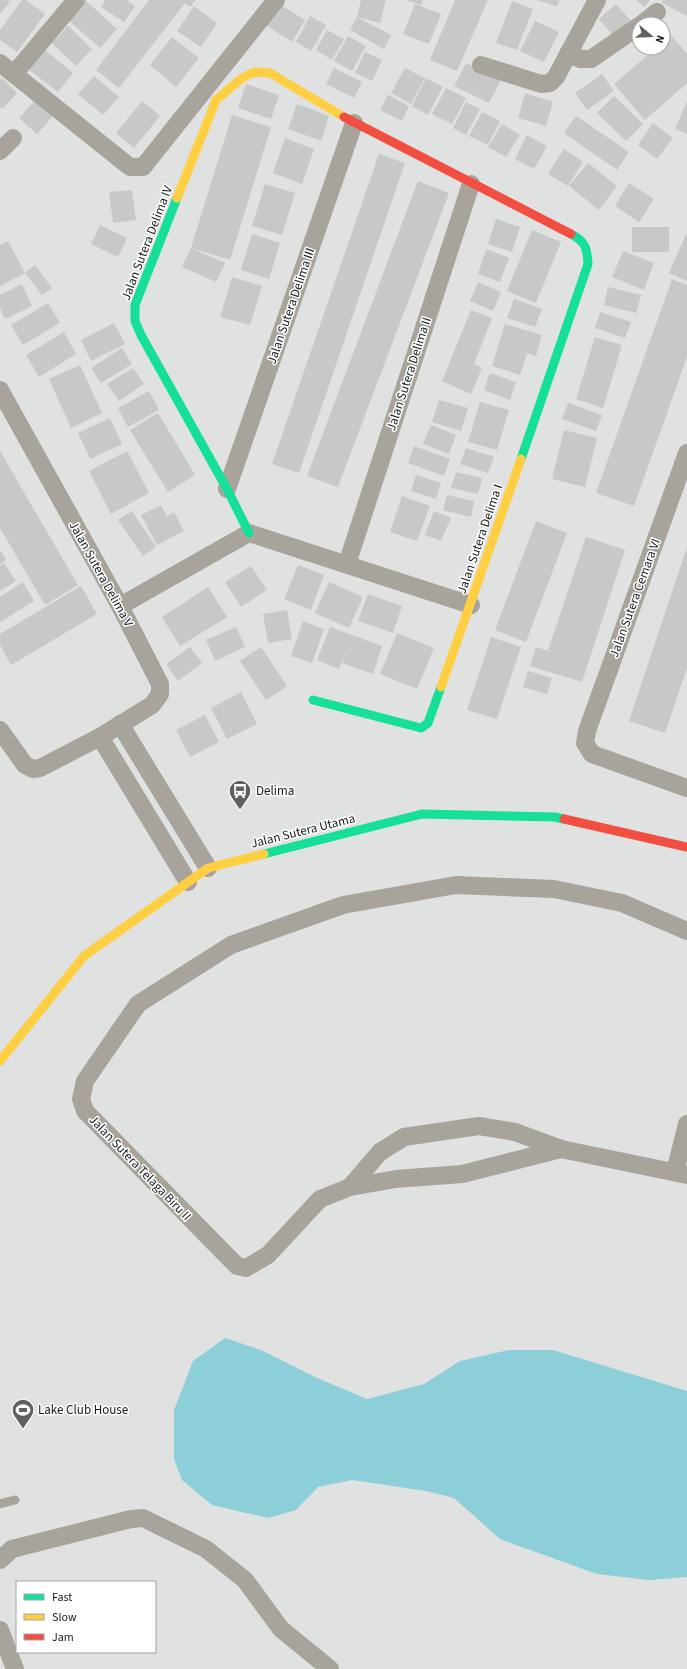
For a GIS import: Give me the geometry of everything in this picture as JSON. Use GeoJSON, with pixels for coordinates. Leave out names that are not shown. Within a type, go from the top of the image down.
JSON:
{"type":"FeatureCollection","features":[{"type":"Feature","properties":{"kind":"street"},"geometry":{"type":"LineString","coordinates":[[14,74],[76,0]]}},
{"type":"Feature","properties":{"kind":"street"},"geometry":{"type":"LineString","coordinates":[[0,63],[130,168],[143,167],[276,0]]}},
{"type":"Feature","properties":{"kind":"street"},"geometry":{"type":"LineString","coordinates":[[481,65],[541,84],[550,83],[556,77],[597,0]]}},
{"type":"Feature","properties":{"kind":"street"},"geometry":{"type":"LineString","coordinates":[[652,16],[657,12]]}},
{"type":"Feature","properties":{"kind":"street"},"geometry":{"type":"LineString","coordinates":[[568,54],[581,59],[591,59],[631,32]]}},
{"type":"Feature","properties":{"kind":"street","name":"Jalan Sutera Delima IV"},"geometry":{"type":"LineString","coordinates":[[249,533],[227,489],[141,335],[135,321],[135,305],[216,100],[242,78],[254,72],[270,73],[354,123]]}},
{"type":"Feature","properties":{"kind":"street"},"geometry":{"type":"LineString","coordinates":[[354,123],[472,184]]}},
{"type":"Feature","properties":{"kind":"street","name":"Jalan Sutera Delima III"},"geometry":{"type":"LineString","coordinates":[[227,489],[354,123]]}},
{"type":"Feature","properties":{"kind":"street"},"geometry":{"type":"LineString","coordinates":[[0,151],[13,138]]}},
{"type":"Feature","properties":{"kind":"street","name":"Jalan Sutera Delima I"},"geometry":{"type":"LineString","coordinates":[[313,700],[421,728],[428,723],[471,605],[588,264],[587,249],[581,239],[472,184]]}},
{"type":"Feature","properties":{"kind":"street","name":"Jalan Sutera Delima II"},"geometry":{"type":"LineString","coordinates":[[347,564],[472,184]]}},
{"type":"Feature","properties":{"kind":"street","name":"Jalan Sutera Delima V"},"geometry":{"type":"LineString","coordinates":[[0,390],[120,606],[160,684],[160,694],[152,705],[100,737],[40,768],[33,769],[26,765],[0,730]]}},
{"type":"Feature","properties":{"kind":"street","name":"Jalan Sutera Cemara VI"},"geometry":{"type":"LineString","coordinates":[[680,786],[592,754],[585,744],[586,731],[687,453]]}},
{"type":"Feature","properties":{"kind":"street"},"geometry":{"type":"LineString","coordinates":[[120,606],[249,533],[471,605]]}},
{"type":"Feature","properties":{"kind":"street"},"geometry":{"type":"LineString","coordinates":[[120,724],[208,868]]}},
{"type":"Feature","properties":{"kind":"street"},"geometry":{"type":"LineString","coordinates":[[100,737],[188,882]]}},
{"type":"Feature","properties":{"kind":"street","name":"Jalan Sutera Utama"},"geometry":{"type":"LineString","coordinates":[[0,1061],[84,956],[208,868],[422,814],[555,817],[687,847]]}},
{"type":"Feature","properties":{"kind":"street","name":"Jalan Sutera Telaga Biru II"},"geometry":{"type":"LineString","coordinates":[[350,1187],[320,1199],[268,1255],[246,1268],[236,1266],[85,1111],[81,1099],[85,1081],[138,1004],[231,945],[343,905],[456,885],[554,889],[622,903],[687,931]]}},
{"type":"Feature","properties":{"kind":"street"},"geometry":{"type":"LineString","coordinates":[[350,1187],[380,1152],[404,1137],[480,1126],[514,1132],[561,1150],[681,1174],[687,1124]]}},
{"type":"Feature","properties":{"kind":"street"},"geometry":{"type":"LineString","coordinates":[[350,1187],[396,1179],[462,1174],[561,1150]]}},
{"type":"Feature","properties":{"kind":"street"},"geometry":{"type":"LineString","coordinates":[[0,1560],[12,1549],[131,1519],[143,1518],[206,1549],[245,1580],[281,1629],[330,1669]]}},
{"type":"Feature","properties":{"kind":"street"},"geometry":{"type":"LineString","coordinates":[[0,1630],[15,1669]]}},
{"type":"Feature","properties":{"kind":"lane"},"geometry":{"type":"LineString","coordinates":[[0,1504],[15,1500]]}},
{"type":"Feature","properties":{"kind":"water"},"geometry":{"type":"Polygon","coordinates":[[[225,1338],[261,1350],[315,1377],[367,1399],[424,1384],[460,1361],[509,1350],[553,1350],[687,1391],[687,1577],[649,1580],[597,1574],[500,1539],[454,1498],[426,1491],[352,1480],[318,1487],[296,1510],[268,1518],[212,1505],[182,1480],[174,1459],[174,1410],[193,1361],[225,1338]]]}},
{"type":"Feature","properties":{"kind":"building"},"geometry":{"type":"Polygon","coordinates":[[[0,0],[7,0],[10,2],[0,14],[0,0]]]}},
{"type":"Feature","properties":{"kind":"building"},"geometry":{"type":"Polygon","coordinates":[[[22,0],[26,0],[45,14],[17,52],[0,40],[0,30],[22,0]]]}},
{"type":"Feature","properties":{"kind":"building"},"geometry":{"type":"Polygon","coordinates":[[[82,0],[85,0],[117,29],[100,48],[66,18],[82,0]]]}},
{"type":"Feature","properties":{"kind":"building"},"geometry":{"type":"Polygon","coordinates":[[[105,0],[126,0],[135,6],[124,22],[101,7],[105,0]]]}},
{"type":"Feature","properties":{"kind":"building"},"geometry":{"type":"Polygon","coordinates":[[[149,0],[196,0],[190,7],[185,3],[119,88],[96,70],[149,0]]]}},
{"type":"Feature","properties":{"kind":"building"},"geometry":{"type":"Polygon","coordinates":[[[361,0],[386,0],[380,23],[357,17],[361,0]]]}},
{"type":"Feature","properties":{"kind":"building"},"geometry":{"type":"Polygon","coordinates":[[[406,0],[423,0],[421,5],[406,0]]]}},
{"type":"Feature","properties":{"kind":"building"},"geometry":{"type":"Polygon","coordinates":[[[455,0],[488,0],[457,71],[430,60],[455,0]]]}},
{"type":"Feature","properties":{"kind":"building"},"geometry":{"type":"Polygon","coordinates":[[[536,0],[559,0],[557,6],[536,0]]]}},
{"type":"Feature","properties":{"kind":"building"},"geometry":{"type":"Polygon","coordinates":[[[636,0],[650,0],[644,7],[636,0]]]}},
{"type":"Feature","properties":{"kind":"building"},"geometry":{"type":"Polygon","coordinates":[[[663,0],[687,0],[687,16],[662,3],[663,0]]]}},
{"type":"Feature","properties":{"kind":"building"},"geometry":{"type":"Polygon","coordinates":[[[512,1],[533,9],[517,50],[496,43],[512,1]]]}},
{"type":"Feature","properties":{"kind":"building"},"geometry":{"type":"Polygon","coordinates":[[[277,3],[305,20],[292,42],[264,24],[277,3]]]}},
{"type":"Feature","properties":{"kind":"building"},"geometry":{"type":"Polygon","coordinates":[[[415,4],[441,14],[429,44],[403,34],[415,4]]]}},
{"type":"Feature","properties":{"kind":"building"},"geometry":{"type":"Polygon","coordinates":[[[616,4],[631,21],[631,23],[615,38],[599,19],[616,4]]]}},
{"type":"Feature","properties":{"kind":"building"},"geometry":{"type":"Polygon","coordinates":[[[194,6],[217,23],[201,47],[177,31],[194,6]]]}},
{"type":"Feature","properties":{"kind":"building"},"geometry":{"type":"Polygon","coordinates":[[[310,16],[326,25],[311,51],[296,42],[310,16]]]}},
{"type":"Feature","properties":{"kind":"building"},"geometry":{"type":"Polygon","coordinates":[[[357,17],[391,35],[384,49],[350,30],[357,17]]]}},
{"type":"Feature","properties":{"kind":"building"},"geometry":{"type":"Polygon","coordinates":[[[535,21],[559,32],[544,62],[520,51],[535,21]]]}},
{"type":"Feature","properties":{"kind":"building"},"geometry":{"type":"Polygon","coordinates":[[[68,26],[92,49],[76,66],[52,43],[68,26]]]}},
{"type":"Feature","properties":{"kind":"building"},"geometry":{"type":"Polygon","coordinates":[[[327,30],[344,39],[332,60],[316,50],[327,30]]]}},
{"type":"Feature","properties":{"kind":"building"},"geometry":{"type":"Polygon","coordinates":[[[671,35],[687,54],[687,83],[645,120],[614,84],[647,56],[671,56],[671,35]]]}},
{"type":"Feature","properties":{"kind":"building"},"geometry":{"type":"Polygon","coordinates":[[[348,36],[366,46],[352,71],[334,61],[348,36]]]}},
{"type":"Feature","properties":{"kind":"building"},"geometry":{"type":"Polygon","coordinates":[[[172,37],[199,58],[176,87],[150,65],[172,37]]]}},
{"type":"Feature","properties":{"kind":"building"},"geometry":{"type":"Polygon","coordinates":[[[44,49],[73,73],[58,92],[28,69],[44,49]]]}},
{"type":"Feature","properties":{"kind":"building"},"geometry":{"type":"Polygon","coordinates":[[[365,52],[382,60],[372,81],[355,73],[365,52]]]}},
{"type":"Feature","properties":{"kind":"building"},"geometry":{"type":"Polygon","coordinates":[[[466,63],[501,80],[489,103],[454,86],[466,63]]]}},
{"type":"Feature","properties":{"kind":"building"},"geometry":{"type":"Polygon","coordinates":[[[334,68],[362,82],[354,98],[326,84],[334,68]]]}},
{"type":"Feature","properties":{"kind":"building"},"geometry":{"type":"Polygon","coordinates":[[[405,68],[425,78],[411,104],[391,93],[405,68]]]}},
{"type":"Feature","properties":{"kind":"building"},"geometry":{"type":"Polygon","coordinates":[[[602,74],[614,91],[587,110],[575,93],[602,74]]]}},
{"type":"Feature","properties":{"kind":"building"},"geometry":{"type":"Polygon","coordinates":[[[94,76],[119,97],[103,115],[78,94],[94,76]]]}},
{"type":"Feature","properties":{"kind":"building"},"geometry":{"type":"Polygon","coordinates":[[[2,78],[17,93],[2,109],[0,107],[0,80],[2,78]]]}},
{"type":"Feature","properties":{"kind":"building"},"geometry":{"type":"Polygon","coordinates":[[[426,78],[443,87],[428,115],[412,106],[426,78]]]}},
{"type":"Feature","properties":{"kind":"building"},"geometry":{"type":"Polygon","coordinates":[[[246,84],[279,95],[271,119],[238,108],[246,84]]]}},
{"type":"Feature","properties":{"kind":"building"},"geometry":{"type":"Polygon","coordinates":[[[446,88],[466,98],[452,124],[432,114],[446,88]]]}},
{"type":"Feature","properties":{"kind":"building"},"geometry":{"type":"Polygon","coordinates":[[[525,93],[553,102],[546,126],[518,118],[525,93]]]}},
{"type":"Feature","properties":{"kind":"building"},"geometry":{"type":"Polygon","coordinates":[[[388,95],[409,106],[402,121],[380,110],[388,95]]]}},
{"type":"Feature","properties":{"kind":"building"},"geometry":{"type":"Polygon","coordinates":[[[614,96],[643,124],[626,141],[597,113],[614,96]]]}},
{"type":"Feature","properties":{"kind":"building"},"geometry":{"type":"Polygon","coordinates":[[[37,98],[55,114],[37,134],[19,118],[37,98]]]}},
{"type":"Feature","properties":{"kind":"building"},"geometry":{"type":"Polygon","coordinates":[[[142,101],[160,116],[134,148],[116,133],[142,101]]]}},
{"type":"Feature","properties":{"kind":"building"},"geometry":{"type":"Polygon","coordinates":[[[687,101],[687,134],[675,129],[687,101]]]}},
{"type":"Feature","properties":{"kind":"building"},"geometry":{"type":"Polygon","coordinates":[[[466,102],[480,109],[466,135],[453,128],[466,102]]]}},
{"type":"Feature","properties":{"kind":"building"},"geometry":{"type":"Polygon","coordinates":[[[297,104],[329,116],[321,141],[288,129],[297,104]]]}},
{"type":"Feature","properties":{"kind":"building"},"geometry":{"type":"Polygon","coordinates":[[[482,112],[500,121],[488,145],[469,136],[482,112]]]}},
{"type":"Feature","properties":{"kind":"building"},"geometry":{"type":"Polygon","coordinates":[[[232,115],[271,127],[230,260],[191,248],[232,115]]]}},
{"type":"Feature","properties":{"kind":"building"},"geometry":{"type":"Polygon","coordinates":[[[576,116],[629,152],[617,170],[564,133],[576,116]]]}},
{"type":"Feature","properties":{"kind":"building"},"geometry":{"type":"Polygon","coordinates":[[[653,123],[673,138],[657,159],[638,145],[653,123]]]}},
{"type":"Feature","properties":{"kind":"building"},"geometry":{"type":"Polygon","coordinates":[[[502,124],[520,135],[506,157],[488,147],[502,124]]]}},
{"type":"Feature","properties":{"kind":"building"},"geometry":{"type":"Polygon","coordinates":[[[527,135],[547,146],[534,169],[515,159],[527,135]]]}},
{"type":"Feature","properties":{"kind":"building"},"geometry":{"type":"Polygon","coordinates":[[[285,138],[314,149],[302,184],[273,173],[285,138]]]}},
{"type":"Feature","properties":{"kind":"building"},"geometry":{"type":"Polygon","coordinates":[[[564,149],[583,162],[568,186],[548,174],[564,149]]]}},
{"type":"Feature","properties":{"kind":"building"},"geometry":{"type":"Polygon","coordinates":[[[379,154],[405,163],[299,473],[272,464],[379,154]]]}},
{"type":"Feature","properties":{"kind":"building"},"geometry":{"type":"Polygon","coordinates":[[[588,163],[617,186],[599,210],[569,186],[588,163]]]}},
{"type":"Feature","properties":{"kind":"building"},"geometry":{"type":"Polygon","coordinates":[[[418,181],[449,193],[338,487],[307,476],[418,181]]]}},
{"type":"Feature","properties":{"kind":"building"},"geometry":{"type":"Polygon","coordinates":[[[629,183],[654,199],[639,222],[615,206],[629,183]]]}},
{"type":"Feature","properties":{"kind":"building"},"geometry":{"type":"Polygon","coordinates":[[[265,184],[295,193],[282,235],[252,226],[265,184]]]}},
{"type":"Feature","properties":{"kind":"building"},"geometry":{"type":"Polygon","coordinates":[[[132,190],[136,220],[113,223],[109,192],[132,190]]]}},
{"type":"Feature","properties":{"kind":"building"},"geometry":{"type":"Polygon","coordinates":[[[496,219],[520,227],[512,252],[488,244],[496,219]]]}},
{"type":"Feature","properties":{"kind":"building"},"geometry":{"type":"Polygon","coordinates":[[[100,225],[127,238],[118,257],[91,244],[100,225]]]}},
{"type":"Feature","properties":{"kind":"building"},"geometry":{"type":"Polygon","coordinates":[[[632,227],[669,227],[669,252],[632,252],[632,227]]]}},
{"type":"Feature","properties":{"kind":"building"},"geometry":{"type":"Polygon","coordinates":[[[532,230],[561,242],[536,303],[507,291],[532,230]]]}},
{"type":"Feature","properties":{"kind":"building"},"geometry":{"type":"Polygon","coordinates":[[[687,232],[687,281],[669,273],[687,232]]]}},
{"type":"Feature","properties":{"kind":"building"},"geometry":{"type":"Polygon","coordinates":[[[252,234],[280,243],[269,279],[241,270],[252,234]]]}},
{"type":"Feature","properties":{"kind":"building"},"geometry":{"type":"Polygon","coordinates":[[[8,241],[25,273],[0,286],[0,245],[8,241]]]}},
{"type":"Feature","properties":{"kind":"building"},"geometry":{"type":"Polygon","coordinates":[[[191,248],[225,263],[216,282],[182,267],[191,248]]]}},
{"type":"Feature","properties":{"kind":"building"},"geometry":{"type":"Polygon","coordinates":[[[486,249],[509,258],[500,282],[478,274],[486,249]]]}},
{"type":"Feature","properties":{"kind":"building"},"geometry":{"type":"Polygon","coordinates":[[[623,251],[654,263],[644,290],[612,277],[623,251]]]}},
{"type":"Feature","properties":{"kind":"building"},"geometry":{"type":"Polygon","coordinates":[[[35,265],[52,288],[42,295],[25,273],[35,265]]]}},
{"type":"Feature","properties":{"kind":"building"},"geometry":{"type":"Polygon","coordinates":[[[232,277],[262,286],[250,325],[220,317],[232,277]]]}},
{"type":"Feature","properties":{"kind":"building"},"geometry":{"type":"Polygon","coordinates":[[[672,279],[687,285],[687,357],[634,506],[596,493],[672,279]]]}},
{"type":"Feature","properties":{"kind":"building"},"geometry":{"type":"Polygon","coordinates":[[[478,282],[501,292],[493,311],[470,301],[478,282]]]}},
{"type":"Feature","properties":{"kind":"building"},"geometry":{"type":"Polygon","coordinates":[[[22,284],[32,306],[5,319],[0,308],[0,295],[22,284]]]}},
{"type":"Feature","properties":{"kind":"building"},"geometry":{"type":"Polygon","coordinates":[[[608,287],[641,295],[636,313],[604,305],[608,287]]]}},
{"type":"Feature","properties":{"kind":"building"},"geometry":{"type":"Polygon","coordinates":[[[514,299],[542,309],[535,327],[507,318],[514,299]]]}},
{"type":"Feature","properties":{"kind":"building"},"geometry":{"type":"Polygon","coordinates":[[[48,303],[60,323],[23,345],[11,325],[48,303]]]}},
{"type":"Feature","properties":{"kind":"building"},"geometry":{"type":"Polygon","coordinates":[[[471,310],[492,318],[474,364],[482,368],[471,394],[442,381],[471,310]]]}},
{"type":"Feature","properties":{"kind":"building"},"geometry":{"type":"Polygon","coordinates":[[[600,312],[631,322],[625,338],[595,328],[600,312]]]}},
{"type":"Feature","properties":{"kind":"building"},"geometry":{"type":"Polygon","coordinates":[[[114,323],[125,344],[91,361],[81,340],[114,323]]]}},
{"type":"Feature","properties":{"kind":"building"},"geometry":{"type":"Polygon","coordinates":[[[505,324],[542,335],[536,356],[518,351],[527,354],[520,375],[492,366],[505,324]]]}},
{"type":"Feature","properties":{"kind":"building"},"geometry":{"type":"Polygon","coordinates":[[[64,332],[76,354],[39,377],[26,355],[64,332]]]}},
{"type":"Feature","properties":{"kind":"building"},"geometry":{"type":"Polygon","coordinates":[[[595,337],[622,345],[603,408],[576,399],[595,337]]]}},
{"type":"Feature","properties":{"kind":"building"},"geometry":{"type":"Polygon","coordinates":[[[122,348],[132,364],[101,383],[91,368],[122,348]]]}},
{"type":"Feature","properties":{"kind":"building"},"geometry":{"type":"Polygon","coordinates":[[[80,365],[102,413],[71,428],[49,379],[80,365]]]}},
{"type":"Feature","properties":{"kind":"building"},"geometry":{"type":"Polygon","coordinates":[[[133,368],[144,384],[119,401],[107,384],[133,368]]]}},
{"type":"Feature","properties":{"kind":"building"},"geometry":{"type":"Polygon","coordinates":[[[490,373],[516,382],[510,400],[484,390],[490,373]]]}},
{"type":"Feature","properties":{"kind":"building"},"geometry":{"type":"Polygon","coordinates":[[[149,391],[159,410],[128,427],[118,408],[149,391]]]}},
{"type":"Feature","properties":{"kind":"building"},"geometry":{"type":"Polygon","coordinates":[[[439,400],[468,408],[461,431],[432,422],[439,400]]]}},
{"type":"Feature","properties":{"kind":"building"},"geometry":{"type":"Polygon","coordinates":[[[480,402],[509,410],[497,450],[468,442],[480,402]]]}},
{"type":"Feature","properties":{"kind":"building"},"geometry":{"type":"Polygon","coordinates":[[[568,403],[602,415],[596,431],[562,419],[568,403]]]}},
{"type":"Feature","properties":{"kind":"building"},"geometry":{"type":"Polygon","coordinates":[[[158,413],[195,475],[168,492],[130,430],[158,413]]]}},
{"type":"Feature","properties":{"kind":"building"},"geometry":{"type":"Polygon","coordinates":[[[110,418],[122,444],[90,459],[78,433],[110,418]]]}},
{"type":"Feature","properties":{"kind":"building"},"geometry":{"type":"Polygon","coordinates":[[[431,425],[456,435],[449,454],[423,444],[431,425]]]}},
{"type":"Feature","properties":{"kind":"building"},"geometry":{"type":"Polygon","coordinates":[[[564,430],[597,438],[585,487],[552,479],[564,430]]]}},
{"type":"Feature","properties":{"kind":"building"},"geometry":{"type":"Polygon","coordinates":[[[414,446],[450,459],[444,476],[408,463],[414,446]]]}},
{"type":"Feature","properties":{"kind":"building"},"geometry":{"type":"Polygon","coordinates":[[[466,448],[494,457],[488,473],[460,464],[466,448]]]}},
{"type":"Feature","properties":{"kind":"building"},"geometry":{"type":"Polygon","coordinates":[[[0,451],[78,585],[45,605],[0,528],[0,451]]]}},
{"type":"Feature","properties":{"kind":"building"},"geometry":{"type":"Polygon","coordinates":[[[127,451],[149,493],[111,514],[89,471],[127,451]]]}},
{"type":"Feature","properties":{"kind":"building"},"geometry":{"type":"Polygon","coordinates":[[[456,472],[482,478],[478,494],[451,488],[456,472]]]}},
{"type":"Feature","properties":{"kind":"building"},"geometry":{"type":"Polygon","coordinates":[[[416,475],[441,483],[436,499],[411,491],[416,475]]]}},
{"type":"Feature","properties":{"kind":"building"},"geometry":{"type":"Polygon","coordinates":[[[447,495],[474,501],[471,517],[443,510],[447,495]]]}},
{"type":"Feature","properties":{"kind":"building"},"geometry":{"type":"Polygon","coordinates":[[[402,496],[430,506],[417,541],[390,532],[402,496]]]}},
{"type":"Feature","properties":{"kind":"building"},"geometry":{"type":"Polygon","coordinates":[[[161,505],[167,516],[174,512],[184,531],[157,545],[141,515],[161,505]]]}},
{"type":"Feature","properties":{"kind":"building"},"geometry":{"type":"Polygon","coordinates":[[[132,511],[156,547],[143,556],[118,520],[132,511]]]}},
{"type":"Feature","properties":{"kind":"building"},"geometry":{"type":"Polygon","coordinates":[[[434,511],[451,518],[441,541],[425,535],[434,511]]]}},
{"type":"Feature","properties":{"kind":"building"},"geometry":{"type":"Polygon","coordinates":[[[536,521],[567,533],[526,642],[495,630],[536,521]]]}},
{"type":"Feature","properties":{"kind":"building"},"geometry":{"type":"Polygon","coordinates":[[[586,537],[625,550],[582,682],[530,666],[536,647],[559,654],[548,650],[586,537]]]}},
{"type":"Feature","properties":{"kind":"building"},"geometry":{"type":"Polygon","coordinates":[[[687,547],[687,668],[665,733],[629,721],[687,547]]]}},
{"type":"Feature","properties":{"kind":"building"},"geometry":{"type":"Polygon","coordinates":[[[0,550],[6,560],[0,564],[0,550]]]}},
{"type":"Feature","properties":{"kind":"building"},"geometry":{"type":"Polygon","coordinates":[[[4,563],[16,581],[0,591],[0,566],[4,563]]]}},
{"type":"Feature","properties":{"kind":"building"},"geometry":{"type":"Polygon","coordinates":[[[298,565],[324,575],[311,610],[284,599],[298,565]]]}},
{"type":"Feature","properties":{"kind":"building"},"geometry":{"type":"Polygon","coordinates":[[[251,566],[267,590],[241,607],[225,582],[251,566]]]}},
{"type":"Feature","properties":{"kind":"building"},"geometry":{"type":"Polygon","coordinates":[[[23,582],[34,601],[0,622],[0,597],[23,582]]]}},
{"type":"Feature","properties":{"kind":"building"},"geometry":{"type":"Polygon","coordinates":[[[329,582],[363,597],[349,628],[315,613],[329,582]]]}},
{"type":"Feature","properties":{"kind":"building"},"geometry":{"type":"Polygon","coordinates":[[[81,586],[97,614],[11,665],[0,645],[0,634],[81,586]]]}},
{"type":"Feature","properties":{"kind":"building"},"geometry":{"type":"Polygon","coordinates":[[[208,587],[227,617],[180,646],[162,617],[208,587]]]}},
{"type":"Feature","properties":{"kind":"building"},"geometry":{"type":"Polygon","coordinates":[[[368,594],[402,606],[393,633],[358,621],[368,594]]]}},
{"type":"Feature","properties":{"kind":"building"},"geometry":{"type":"Polygon","coordinates":[[[287,610],[292,639],[268,643],[263,614],[287,610]]]}},
{"type":"Feature","properties":{"kind":"building"},"geometry":{"type":"Polygon","coordinates":[[[303,621],[324,629],[312,663],[291,656],[303,621]]]}},
{"type":"Feature","properties":{"kind":"building"},"geometry":{"type":"Polygon","coordinates":[[[236,627],[245,647],[215,661],[206,640],[236,627]]]}},
{"type":"Feature","properties":{"kind":"building"},"geometry":{"type":"Polygon","coordinates":[[[330,627],[382,646],[373,674],[342,663],[348,646],[339,669],[317,660],[330,627]]]}},
{"type":"Feature","properties":{"kind":"building"},"geometry":{"type":"Polygon","coordinates":[[[397,633],[434,648],[417,689],[380,674],[397,633]]]}},
{"type":"Feature","properties":{"kind":"building"},"geometry":{"type":"Polygon","coordinates":[[[491,637],[521,647],[497,719],[467,710],[491,637]]]}},
{"type":"Feature","properties":{"kind":"building"},"geometry":{"type":"Polygon","coordinates":[[[190,647],[202,663],[178,681],[166,664],[190,647]]]}},
{"type":"Feature","properties":{"kind":"building"},"geometry":{"type":"Polygon","coordinates":[[[261,647],[287,686],[266,700],[240,661],[261,647]]]}},
{"type":"Feature","properties":{"kind":"building"},"geometry":{"type":"Polygon","coordinates":[[[528,671],[552,678],[547,694],[523,687],[528,671]]]}},
{"type":"Feature","properties":{"kind":"building"},"geometry":{"type":"Polygon","coordinates":[[[241,692],[257,724],[227,739],[211,708],[241,692]]]}},
{"type":"Feature","properties":{"kind":"building"},"geometry":{"type":"Polygon","coordinates":[[[205,715],[219,742],[190,757],[176,730],[205,715]]]}},
{"type":"Feature","properties":{"kind":"traffic: fast"},"geometry":{"type":"LineString","coordinates":[[177,198],[135,305],[135,321],[141,335],[227,489],[249,533]]}},
{"type":"Feature","properties":{"kind":"traffic: fast"},"geometry":{"type":"LineString","coordinates":[[521,459],[588,264],[585,246],[580,240],[571,234]]}},
{"type":"Feature","properties":{"kind":"traffic: fast"},"geometry":{"type":"LineString","coordinates":[[313,700],[421,728],[428,723],[441,687]]}},
{"type":"Feature","properties":{"kind":"traffic: fast"},"geometry":{"type":"LineString","coordinates":[[264,854],[422,814],[555,817],[564,819]]}},
{"type":"Feature","properties":{"kind":"traffic: slow"},"geometry":{"type":"LineString","coordinates":[[177,198],[216,100],[242,78],[254,72],[270,73],[344,117]]}},
{"type":"Feature","properties":{"kind":"traffic: slow"},"geometry":{"type":"LineString","coordinates":[[441,687],[521,459]]}},
{"type":"Feature","properties":{"kind":"traffic: slow"},"geometry":{"type":"LineString","coordinates":[[0,1061],[84,956],[208,868],[264,854]]}},
{"type":"Feature","properties":{"kind":"traffic: jam"},"geometry":{"type":"LineString","coordinates":[[344,117],[571,234]]}},
{"type":"Feature","properties":{"kind":"traffic: jam"},"geometry":{"type":"LineString","coordinates":[[564,819],[687,847]]}},
{"type":"Feature","properties":{"kind":"place","name":"Delima"},"geometry":{"type":"Point","coordinates":[240,810]}},
{"type":"Feature","properties":{"kind":"place","name":"Lake Club House"},"geometry":{"type":"Point","coordinates":[23,1430]}}]}
